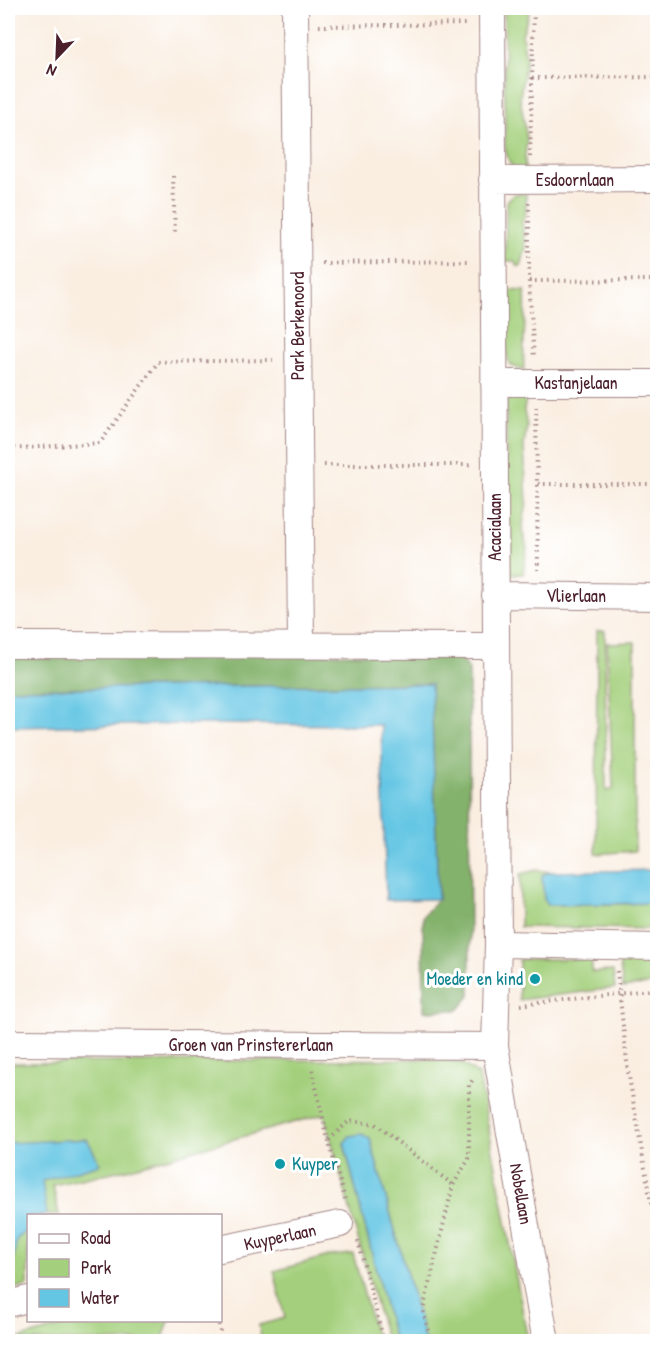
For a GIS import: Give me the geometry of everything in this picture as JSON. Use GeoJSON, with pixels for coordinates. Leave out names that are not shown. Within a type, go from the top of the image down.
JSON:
{"type":"FeatureCollection","features":[{"type":"Feature","properties":{"kind":"street","name":"Acacialaan"},"geometry":{"type":"LineString","coordinates":[[492,16],[498,945],[495,1046]]}},
{"type":"Feature","properties":{"kind":"street","name":"Park Berkenoord"},"geometry":{"type":"LineString","coordinates":[[295,17],[301,644]]}},
{"type":"Feature","properties":{"kind":"street","name":"Esdoornlaan"},"geometry":{"type":"LineString","coordinates":[[492,180],[657,179]]}},
{"type":"Feature","properties":{"kind":"street","name":"Kastanjelaan"},"geometry":{"type":"LineString","coordinates":[[494,383],[657,382]]}},
{"type":"Feature","properties":{"kind":"street","name":"Vlierlaan"},"geometry":{"type":"LineString","coordinates":[[495,596],[657,597]]}},
{"type":"Feature","properties":{"kind":"street"},"geometry":{"type":"LineString","coordinates":[[8,645],[496,646]]}},
{"type":"Feature","properties":{"kind":"street"},"geometry":{"type":"LineString","coordinates":[[498,945],[657,947]]}},
{"type":"Feature","properties":{"kind":"street","name":"Groen van Prinstererlaan"},"geometry":{"type":"LineString","coordinates":[[8,1043],[495,1046]]}},
{"type":"Feature","properties":{"kind":"street","name":"Nobellaan"},"geometry":{"type":"LineString","coordinates":[[495,1046],[546,1341]]}},
{"type":"Feature","properties":{"kind":"street","name":"Kuyperlaan"},"geometry":{"type":"LineString","coordinates":[[222,1249],[340,1224]]}},
{"type":"Feature","properties":{"kind":"street"},"geometry":{"type":"LineString","coordinates":[[8,1304],[27,1299]]}},
{"type":"Feature","properties":{"kind":"path"},"geometry":{"type":"LineString","coordinates":[[534,8],[529,281],[538,484],[538,596]]}},
{"type":"Feature","properties":{"kind":"path"},"geometry":{"type":"LineString","coordinates":[[295,17],[492,16]]}},
{"type":"Feature","properties":{"kind":"path"},"geometry":{"type":"LineString","coordinates":[[532,78],[657,77]]}},
{"type":"Feature","properties":{"kind":"path"},"geometry":{"type":"LineString","coordinates":[[173,176],[175,234]]}},
{"type":"Feature","properties":{"kind":"path"},"geometry":{"type":"LineString","coordinates":[[297,263],[493,260]]}},
{"type":"Feature","properties":{"kind":"path"},"geometry":{"type":"LineString","coordinates":[[529,281],[657,280]]}},
{"type":"Feature","properties":{"kind":"path"},"geometry":{"type":"LineString","coordinates":[[8,449],[100,443],[158,362],[298,359]]}},
{"type":"Feature","properties":{"kind":"path"},"geometry":{"type":"LineString","coordinates":[[299,465],[495,465]]}},
{"type":"Feature","properties":{"kind":"path"},"geometry":{"type":"LineString","coordinates":[[538,484],[657,484]]}},
{"type":"Feature","properties":{"kind":"path"},"geometry":{"type":"LineString","coordinates":[[615,946],[628,1071],[652,1209]]}},
{"type":"Feature","properties":{"kind":"path"},"geometry":{"type":"LineString","coordinates":[[497,1008],[657,989]]}},
{"type":"Feature","properties":{"kind":"path"},"geometry":{"type":"LineString","coordinates":[[307,1046],[328,1140],[349,1121],[375,1124],[453,1185]]}},
{"type":"Feature","properties":{"kind":"path"},"geometry":{"type":"LineString","coordinates":[[431,1341],[423,1310],[453,1185],[469,1159],[469,1085],[495,1046]]}},
{"type":"Feature","properties":{"kind":"path"},"geometry":{"type":"LineString","coordinates":[[210,1341],[221,1338],[218,1322]]}},
{"type":"Feature","properties":{"kind":"green space"},"geometry":{"type":"Polygon","coordinates":[[[504,8],[528,8],[529,13],[522,35],[526,59],[520,97],[527,140],[525,175],[516,171],[511,165],[505,147],[504,8]]]}},
{"type":"Feature","properties":{"kind":"green space"},"geometry":{"type":"Polygon","coordinates":[[[514,194],[526,194],[526,212],[522,222],[526,248],[521,266],[516,266],[515,261],[505,261],[507,201],[514,194]]]}},
{"type":"Feature","properties":{"kind":"green space"},"geometry":{"type":"Polygon","coordinates":[[[506,290],[525,291],[524,370],[510,364],[508,359],[506,290]]]}},
{"type":"Feature","properties":{"kind":"green space"},"geometry":{"type":"Polygon","coordinates":[[[527,388],[524,411],[527,426],[524,446],[527,502],[522,530],[527,548],[523,574],[507,574],[506,407],[509,395],[527,388]]]}},
{"type":"Feature","properties":{"kind":"green space"},"geometry":{"type":"Polygon","coordinates":[[[597,631],[605,631],[606,791],[613,789],[607,643],[635,642],[635,851],[596,854],[597,631]]]}},
{"type":"Feature","properties":{"kind":"green space"},"geometry":{"type":"Polygon","coordinates":[[[8,654],[454,654],[469,669],[470,996],[458,1010],[424,1011],[423,916],[438,899],[430,684],[8,689],[8,654]]]}},
{"type":"Feature","properties":{"kind":"green space"},"geometry":{"type":"Polygon","coordinates":[[[537,870],[550,872],[542,875],[548,905],[657,903],[657,929],[520,927],[520,874],[537,870]]]}},
{"type":"Feature","properties":{"kind":"green space"},"geometry":{"type":"Polygon","coordinates":[[[592,959],[592,972],[613,971],[615,988],[519,1000],[519,960],[592,959]]]}},
{"type":"Feature","properties":{"kind":"green space"},"geometry":{"type":"Polygon","coordinates":[[[619,959],[657,959],[657,983],[623,988],[619,959]]]}},
{"type":"Feature","properties":{"kind":"green space"},"geometry":{"type":"Polygon","coordinates":[[[427,1059],[455,1062],[466,1066],[479,1076],[528,1341],[425,1341],[370,1139],[344,1143],[394,1341],[386,1341],[324,1114],[127,1169],[53,1185],[59,1214],[27,1214],[27,1286],[8,1290],[8,1063],[427,1059]]]}},
{"type":"Feature","properties":{"kind":"green space"},"geometry":{"type":"Polygon","coordinates":[[[353,1254],[377,1341],[249,1341],[261,1337],[259,1325],[285,1318],[274,1271],[329,1256],[353,1254]]]}},
{"type":"Feature","properties":{"kind":"green space"},"geometry":{"type":"Polygon","coordinates":[[[77,1322],[169,1322],[162,1341],[11,1341],[77,1322]]]}},
{"type":"Feature","properties":{"kind":"water"},"geometry":{"type":"Polygon","coordinates":[[[431,684],[438,899],[386,900],[381,725],[191,724],[8,727],[8,689],[431,684]]]}},
{"type":"Feature","properties":{"kind":"water"},"geometry":{"type":"Polygon","coordinates":[[[657,870],[657,903],[548,905],[544,899],[542,875],[550,872],[657,870]]]}},
{"type":"Feature","properties":{"kind":"water"},"geometry":{"type":"Polygon","coordinates":[[[362,1134],[370,1139],[425,1341],[394,1341],[344,1143],[350,1136],[362,1134]]]}},
{"type":"Feature","properties":{"kind":"water"},"geometry":{"type":"Polygon","coordinates":[[[87,1139],[100,1164],[42,1181],[47,1214],[27,1214],[27,1231],[17,1239],[12,1265],[8,1266],[8,1143],[87,1139]]]}},
{"type":"Feature","properties":{"kind":"place","name":"Moeder en kind"},"geometry":{"type":"Point","coordinates":[535,979]}},
{"type":"Feature","properties":{"kind":"place","name":"Kuyper"},"geometry":{"type":"Point","coordinates":[280,1164]}}]}
